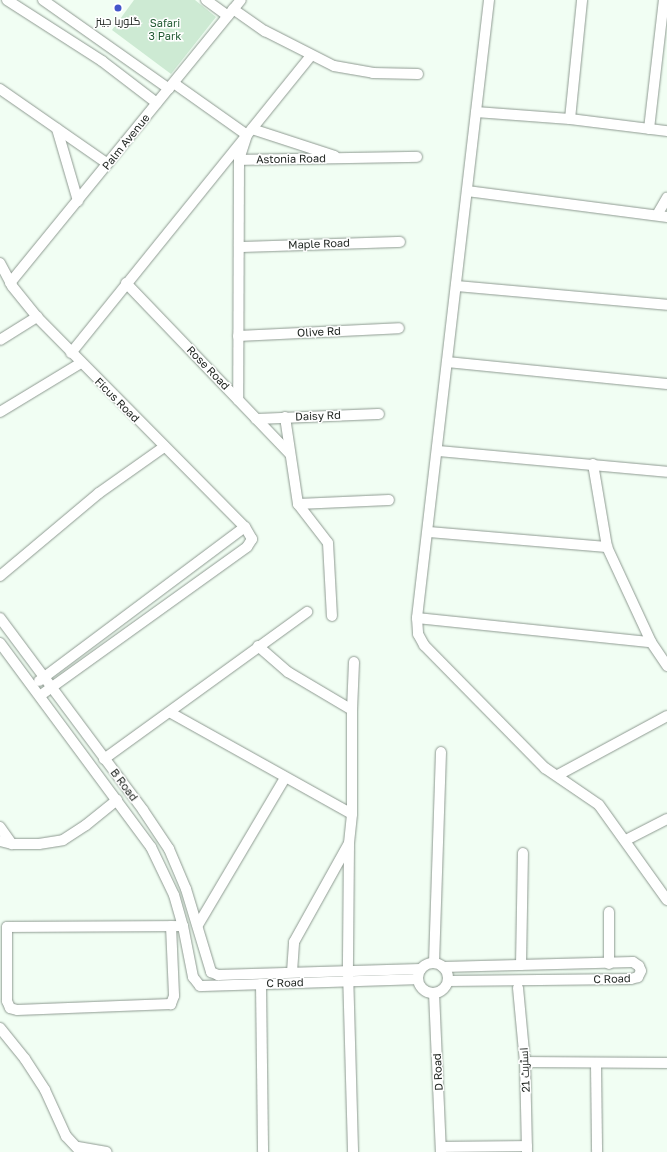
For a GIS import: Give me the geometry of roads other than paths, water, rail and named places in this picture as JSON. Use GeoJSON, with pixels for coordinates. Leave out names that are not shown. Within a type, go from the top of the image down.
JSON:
{"type":"FeatureCollection","features":[{"type":"Feature","properties":{"kind":"street"},"geometry":{"type":"LineString","coordinates":[[7,0],[102,61],[157,103]]}},
{"type":"Feature","properties":{"kind":"street","name":"Astonia Road"},"geometry":{"type":"LineString","coordinates":[[43,0],[172,86],[249,132],[343,158]]}},
{"type":"Feature","properties":{"kind":"street"},"geometry":{"type":"LineString","coordinates":[[206,0],[311,56],[334,66],[373,73],[418,74]]}},
{"type":"Feature","properties":{"kind":"street","name":"Palm Avenue"},"geometry":{"type":"LineString","coordinates":[[10,283],[241,0]]}},
{"type":"Feature","properties":{"kind":"street"},"geometry":{"type":"LineString","coordinates":[[489,0],[438,451],[417,618],[418,634],[424,645],[545,768],[558,775],[599,805],[626,840],[667,900]]}},
{"type":"Feature","properties":{"kind":"street"},"geometry":{"type":"LineString","coordinates":[[570,119],[582,0]]}},
{"type":"Feature","properties":{"kind":"street"},"geometry":{"type":"LineString","coordinates":[[649,129],[664,0]]}},
{"type":"Feature","properties":{"kind":"street"},"geometry":{"type":"LineString","coordinates":[[71,353],[126,283],[311,56]]}},
{"type":"Feature","properties":{"kind":"street"},"geometry":{"type":"LineString","coordinates":[[0,89],[108,164]]}},
{"type":"Feature","properties":{"kind":"street"},"geometry":{"type":"LineString","coordinates":[[476,112],[570,119],[667,131]]}},
{"type":"Feature","properties":{"kind":"street"},"geometry":{"type":"LineString","coordinates":[[57,129],[78,201]]}},
{"type":"Feature","properties":{"kind":"street"},"geometry":{"type":"LineString","coordinates":[[238,400],[239,160],[249,132]]}},
{"type":"Feature","properties":{"kind":"street","name":"Astonia Road"},"geometry":{"type":"LineString","coordinates":[[239,160],[417,157]]}},
{"type":"Feature","properties":{"kind":"street"},"geometry":{"type":"LineString","coordinates":[[467,191],[662,216],[667,198]]}},
{"type":"Feature","properties":{"kind":"street","name":"Maple Road"},"geometry":{"type":"LineString","coordinates":[[239,247],[400,242]]}},
{"type":"Feature","properties":{"kind":"street","name":"Ficus Road"},"geometry":{"type":"LineString","coordinates":[[0,263],[10,283],[37,317],[81,364],[245,527]]}},
{"type":"Feature","properties":{"kind":"street","name":"Rose Road"},"geometry":{"type":"LineString","coordinates":[[126,283],[289,453]]}},
{"type":"Feature","properties":{"kind":"street"},"geometry":{"type":"LineString","coordinates":[[456,286],[667,305]]}},
{"type":"Feature","properties":{"kind":"street"},"geometry":{"type":"LineString","coordinates":[[0,340],[37,317]]}},
{"type":"Feature","properties":{"kind":"street","name":"Olive Rd"},"geometry":{"type":"LineString","coordinates":[[238,336],[399,328]]}},
{"type":"Feature","properties":{"kind":"street"},"geometry":{"type":"LineString","coordinates":[[447,362],[667,384]]}},
{"type":"Feature","properties":{"kind":"street"},"geometry":{"type":"LineString","coordinates":[[0,412],[81,364]]}},
{"type":"Feature","properties":{"kind":"street","name":"Daisy Rd"},"geometry":{"type":"LineString","coordinates":[[256,418],[380,414]]}},
{"type":"Feature","properties":{"kind":"street"},"geometry":{"type":"LineString","coordinates":[[285,417],[289,453],[298,504],[328,543],[332,616]]}},
{"type":"Feature","properties":{"kind":"street"},"geometry":{"type":"LineString","coordinates":[[0,576],[99,493],[164,447]]}},
{"type":"Feature","properties":{"kind":"street"},"geometry":{"type":"LineString","coordinates":[[438,451],[594,464],[667,472]]}},
{"type":"Feature","properties":{"kind":"street"},"geometry":{"type":"LineString","coordinates":[[594,464],[607,547],[651,642],[667,666]]}},
{"type":"Feature","properties":{"kind":"street"},"geometry":{"type":"LineString","coordinates":[[298,504],[389,500]]}},
{"type":"Feature","properties":{"kind":"street"},"geometry":{"type":"LineString","coordinates":[[33,686],[245,527],[252,539],[247,546],[40,696]]}},
{"type":"Feature","properties":{"kind":"street"},"geometry":{"type":"LineString","coordinates":[[428,532],[607,547]]}},
{"type":"Feature","properties":{"kind":"street"},"geometry":{"type":"LineString","coordinates":[[104,759],[171,713],[258,646],[307,612]]}},
{"type":"Feature","properties":{"kind":"street","name":"B Road"},"geometry":{"type":"LineString","coordinates":[[0,618],[169,849],[198,925],[210,972]]}},
{"type":"Feature","properties":{"kind":"street"},"geometry":{"type":"LineString","coordinates":[[417,618],[651,642]]}},
{"type":"Feature","properties":{"kind":"street","name":"B Road"},"geometry":{"type":"LineString","coordinates":[[0,642],[117,800],[157,858],[174,895],[183,926],[192,977],[200,986]]}},
{"type":"Feature","properties":{"kind":"street"},"geometry":{"type":"LineString","coordinates":[[258,646],[288,672],[352,710]]}},
{"type":"Feature","properties":{"kind":"street"},"geometry":{"type":"LineString","coordinates":[[353,1152],[348,970],[354,662]]}},
{"type":"Feature","properties":{"kind":"street"},"geometry":{"type":"LineString","coordinates":[[171,713],[285,778],[352,814]]}},
{"type":"Feature","properties":{"kind":"street"},"geometry":{"type":"LineString","coordinates":[[558,775],[667,716]]}},
{"type":"Feature","properties":{"kind":"street"},"geometry":{"type":"LineString","coordinates":[[438,965],[421,969],[417,979],[424,991],[434,993],[443,990],[448,981],[438,965],[441,752]]}},
{"type":"Feature","properties":{"kind":"street"},"geometry":{"type":"LineString","coordinates":[[198,925],[285,778]]}},
{"type":"Feature","properties":{"kind":"street"},"geometry":{"type":"LineString","coordinates":[[0,841],[12,844],[39,844],[63,840],[86,825],[117,800]]}},
{"type":"Feature","properties":{"kind":"street"},"geometry":{"type":"LineString","coordinates":[[626,840],[667,819]]}},
{"type":"Feature","properties":{"kind":"street"},"geometry":{"type":"LineString","coordinates":[[0,827],[12,844]]}},
{"type":"Feature","properties":{"kind":"street"},"geometry":{"type":"LineString","coordinates":[[292,972],[294,942],[350,843]]}},
{"type":"Feature","properties":{"kind":"street"},"geometry":{"type":"LineString","coordinates":[[521,966],[523,853]]}},
{"type":"Feature","properties":{"kind":"street"},"geometry":{"type":"LineString","coordinates":[[609,912],[609,964]]}},
{"type":"Feature","properties":{"kind":"street"},"geometry":{"type":"LineString","coordinates":[[171,926],[174,996],[170,1004],[162,1006],[10,1008],[7,1001],[3,936],[7,927],[14,925],[183,926]]}},
{"type":"Feature","properties":{"kind":"street","name":"C Road"},"geometry":{"type":"LineString","coordinates":[[438,965],[521,966],[635,963],[641,969],[641,973],[631,979],[448,981]]}},
{"type":"Feature","properties":{"kind":"street","name":"C Road"},"geometry":{"type":"LineString","coordinates":[[210,972],[218,975],[421,969]]}},
{"type":"Feature","properties":{"kind":"street"},"geometry":{"type":"LineString","coordinates":[[200,986],[210,972]]}},
{"type":"Feature","properties":{"kind":"street","name":"C Road"},"geometry":{"type":"LineString","coordinates":[[200,986],[417,979]]}},
{"type":"Feature","properties":{"kind":"street"},"geometry":{"type":"LineString","coordinates":[[261,984],[263,1152]]}},
{"type":"Feature","properties":{"kind":"street","name":"اسٹریٹ 21"},"geometry":{"type":"LineString","coordinates":[[518,988],[525,1062],[527,1149]]}},
{"type":"Feature","properties":{"kind":"street","name":"D Road"},"geometry":{"type":"LineString","coordinates":[[434,993],[441,1150]]}},
{"type":"Feature","properties":{"kind":"street"},"geometry":{"type":"LineString","coordinates":[[0,1028],[25,1059],[45,1090],[63,1130],[79,1150],[107,1152]]}},
{"type":"Feature","properties":{"kind":"street"},"geometry":{"type":"LineString","coordinates":[[525,1062],[596,1064],[667,1063]]}},
{"type":"Feature","properties":{"kind":"street"},"geometry":{"type":"LineString","coordinates":[[596,1064],[597,1152]]}},
{"type":"Feature","properties":{"kind":"street"},"geometry":{"type":"LineString","coordinates":[[441,1150],[527,1149]]}},
{"type":"Feature","properties":{"kind":"place","name":"گلوریا جینز"},"geometry":{"type":"Point","coordinates":[118,8]}},
{"type":"Feature","properties":{"kind":"park label","name":"Safari 3 Park"},"geometry":{"type":"Point","coordinates":[165,30]}}]}
